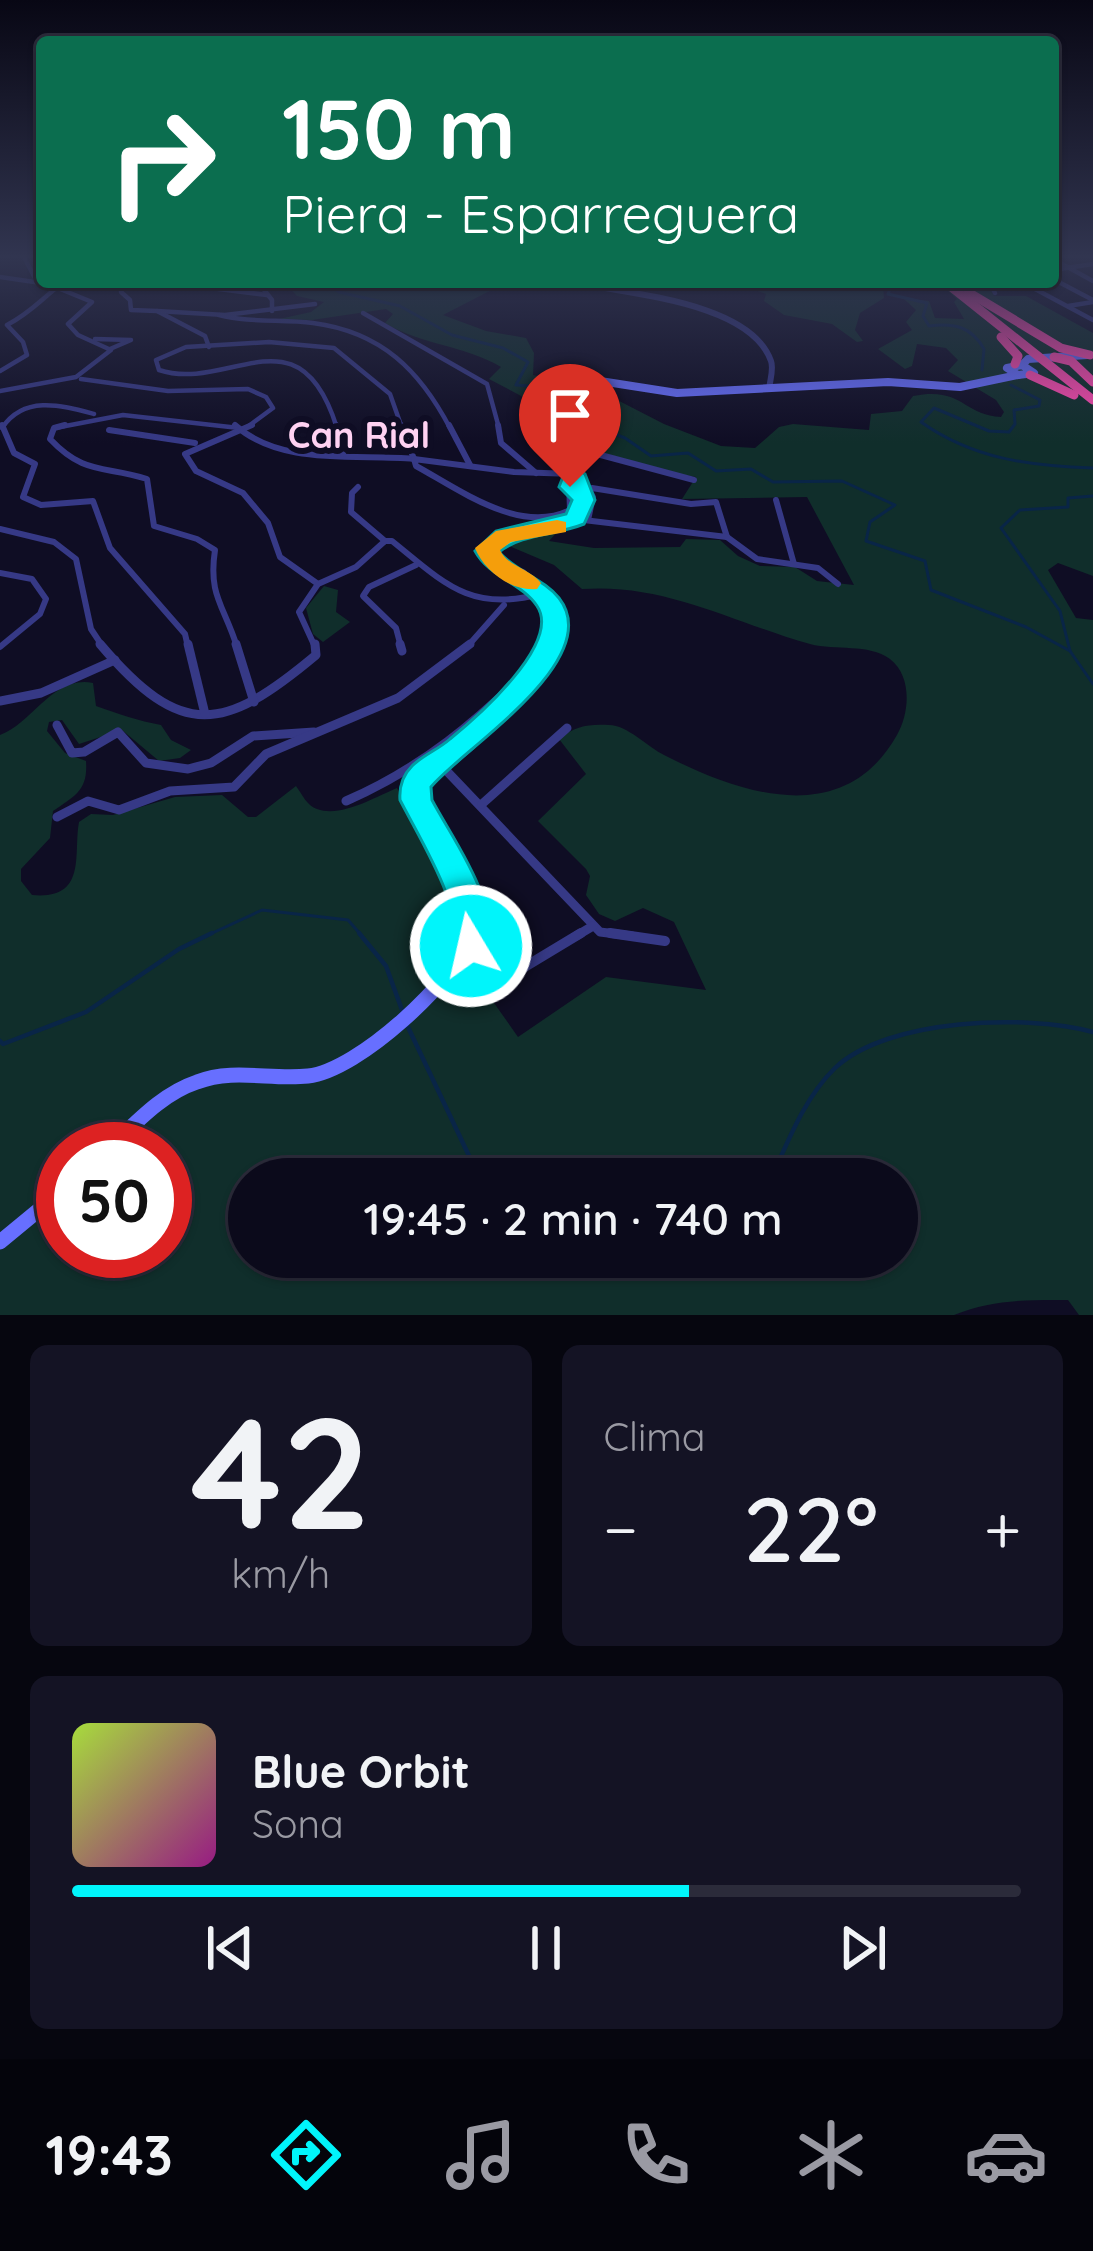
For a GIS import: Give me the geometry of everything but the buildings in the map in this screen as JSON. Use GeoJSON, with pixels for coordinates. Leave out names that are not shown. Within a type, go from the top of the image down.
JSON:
{"type":"FeatureCollection","features":[{"type":"Feature","properties":{"kind":"highway"},"geometry":{"type":"LineString","coordinates":[[987,320],[1015,350],[1018,369],[1093,399]]}},
{"type":"Feature","properties":{"kind":"highway"},"geometry":{"type":"LineString","coordinates":[[997,320],[1093,399]]}},
{"type":"Feature","properties":{"kind":"highway"},"geometry":{"type":"LineString","coordinates":[[1009,320],[1066,356],[1093,382]]}},
{"type":"Feature","properties":{"kind":"highway"},"geometry":{"type":"LineString","coordinates":[[1066,356],[1092,355]]}},
{"type":"Feature","properties":{"kind":"main road"},"geometry":{"type":"LineString","coordinates":[[137,1122],[157,1104],[199,1080],[243,1072],[311,1076],[343,1065],[464,957],[471,917],[453,867],[416,800],[412,778],[442,765],[545,662],[556,620],[537,595],[487,551],[499,538],[582,519],[584,500],[562,451],[531,423],[533,389],[541,380],[568,376],[662,393],[899,382],[960,387],[1066,356]]}},
{"type":"Feature","properties":{"kind":"main road"},"geometry":{"type":"LineString","coordinates":[[0,1242],[36,1212]]}},
{"type":"Feature","properties":{"kind":"street"},"geometry":{"type":"LineString","coordinates":[[0,371],[27,356],[23,342],[7,325],[16,320]]}},
{"type":"Feature","properties":{"kind":"street"},"geometry":{"type":"LineString","coordinates":[[73,320],[68,324],[78,334],[110,349]]}},
{"type":"Feature","properties":{"kind":"street"},"geometry":{"type":"LineString","coordinates":[[176,320],[205,336],[208,346]]}},
{"type":"Feature","properties":{"kind":"street"},"geometry":{"type":"LineString","coordinates":[[252,320],[326,325],[415,371],[426,382],[470,466]]}},
{"type":"Feature","properties":{"kind":"street"},"geometry":{"type":"LineString","coordinates":[[374,320],[487,384],[493,392],[501,443],[536,475]]}},
{"type":"Feature","properties":{"kind":"street"},"geometry":{"type":"LineString","coordinates":[[730,320],[768,356],[773,365],[770,388]]}},
{"type":"Feature","properties":{"kind":"street"},"geometry":{"type":"LineString","coordinates":[[81,379],[100,367],[110,349],[130,340],[93,339]]}},
{"type":"Feature","properties":{"kind":"street"},"geometry":{"type":"LineString","coordinates":[[344,454],[319,384],[310,374],[267,362],[242,362],[188,375],[168,374],[155,364],[176,348],[269,342],[334,348],[390,394],[416,466],[501,511],[551,518],[570,510],[569,481],[574,474]]}},
{"type":"Feature","properties":{"kind":"street"},"geometry":{"type":"LineString","coordinates":[[0,391],[81,379],[168,391],[248,389],[266,397],[273,408],[264,420],[197,443],[110,430]]}},
{"type":"Feature","properties":{"kind":"street"},"geometry":{"type":"LineString","coordinates":[[101,416],[39,402],[11,414],[1,426],[14,453],[35,464],[23,496],[41,505],[93,501],[110,548],[185,634],[205,714]]}},
{"type":"Feature","properties":{"kind":"street"},"geometry":{"type":"LineString","coordinates":[[254,702],[226,611],[210,585],[215,550],[154,526],[147,479],[134,473],[86,472],[50,439],[55,428],[101,416],[155,414],[238,425],[262,445],[536,475],[574,474]]}},
{"type":"Feature","properties":{"kind":"street"},"geometry":{"type":"LineString","coordinates":[[197,443],[185,454],[196,471],[243,493],[268,523],[280,557],[318,584]]}},
{"type":"Feature","properties":{"kind":"street"},"geometry":{"type":"LineString","coordinates":[[582,519],[595,510],[590,487],[574,460],[582,449],[643,470],[694,479]]}},
{"type":"Feature","properties":{"kind":"street"},"geometry":{"type":"LineString","coordinates":[[346,801],[412,778],[460,737],[541,656],[547,613],[537,595],[504,605],[465,595],[416,566],[398,546],[385,542],[351,512],[352,493],[358,487]]}},
{"type":"Feature","properties":{"kind":"street"},"geometry":{"type":"LineString","coordinates":[[590,487],[691,504],[716,502],[727,537]]}},
{"type":"Feature","properties":{"kind":"street"},"geometry":{"type":"LineString","coordinates":[[776,500],[794,564]]}},
{"type":"Feature","properties":{"kind":"street"},"geometry":{"type":"LineString","coordinates":[[582,519],[727,537],[757,559],[818,568],[838,584]]}},
{"type":"Feature","properties":{"kind":"street"},"geometry":{"type":"LineString","coordinates":[[0,530],[62,546],[74,554],[84,576],[91,627],[115,660],[175,710],[205,714],[254,702],[316,655],[298,612],[318,584],[356,567],[385,542]]}},
{"type":"Feature","properties":{"kind":"street"},"geometry":{"type":"LineString","coordinates":[[493,561],[523,572],[563,609],[560,647],[528,688],[442,765],[600,932],[665,940]]}},
{"type":"Feature","properties":{"kind":"street"},"geometry":{"type":"LineString","coordinates":[[402,650],[396,628],[363,596],[369,587],[416,566]]}},
{"type":"Feature","properties":{"kind":"street"},"geometry":{"type":"LineString","coordinates":[[0,573],[32,579],[46,599],[40,614],[0,647]]}},
{"type":"Feature","properties":{"kind":"street"},"geometry":{"type":"LineString","coordinates":[[57,817],[88,801],[119,810],[165,792],[227,790],[243,782],[266,754],[398,698],[440,671],[481,635],[504,605]]}},
{"type":"Feature","properties":{"kind":"street"},"geometry":{"type":"LineString","coordinates":[[0,701],[28,700],[115,660]]}},
{"type":"Feature","properties":{"kind":"street"},"geometry":{"type":"LineString","coordinates":[[57,724],[72,752],[84,752],[122,733],[146,763],[178,769],[205,766],[254,736],[316,732]]}},
{"type":"Feature","properties":{"kind":"street"},"geometry":{"type":"LineString","coordinates":[[482,804],[567,728]]}},
{"type":"Feature","properties":{"kind":"street"},"geometry":{"type":"LineString","coordinates":[[464,957],[513,974],[593,926]]}},
{"type":"Feature","properties":{"kind":"green space"},"geometry":{"type":"Polygon","coordinates":[[[457,320],[526,338],[534,353],[533,375],[594,388],[664,424],[721,446],[755,448],[779,427],[793,424],[869,430],[871,414],[902,411],[913,396],[942,395],[1001,417],[1004,412],[996,400],[948,371],[958,360],[946,348],[917,344],[912,366],[905,369],[878,349],[912,330],[907,320],[1070,320],[1093,333],[1093,576],[1058,563],[1048,570],[1076,618],[1093,620],[1093,1315],[1079,1315],[1068,1300],[1053,1300],[996,1303],[954,1315],[0,1315],[0,735],[55,693],[79,682],[93,683],[96,706],[161,725],[171,740],[191,750],[180,758],[159,761],[122,730],[79,744],[62,720],[49,722],[47,731],[65,753],[86,761],[86,771],[79,791],[53,811],[50,838],[21,869],[21,881],[32,895],[50,895],[70,883],[79,822],[91,814],[113,815],[175,797],[222,795],[248,817],[256,817],[296,786],[313,807],[337,811],[397,788],[453,886],[469,936],[459,953],[518,1037],[606,977],[706,990],[674,922],[643,908],[615,921],[599,914],[586,895],[590,876],[586,869],[538,821],[586,774],[559,739],[582,727],[616,726],[664,755],[726,782],[790,795],[821,793],[849,783],[875,764],[897,735],[904,716],[905,684],[897,666],[881,654],[810,644],[670,598],[582,589],[554,565],[502,543],[559,530],[549,541],[594,548],[680,547],[686,539],[720,540],[738,556],[760,566],[795,567],[817,581],[854,585],[807,497],[682,499],[696,477],[642,467],[589,447],[559,453],[524,432],[523,397],[489,379],[501,367],[385,323],[457,320]]]}},
{"type":"Feature","properties":{"kind":"green space"},"geometry":{"type":"Polygon","coordinates":[[[813,320],[858,320],[855,330],[863,341],[857,342],[832,324],[813,320]]]}},
{"type":"Feature","properties":{"kind":"green space"},"geometry":{"type":"Polygon","coordinates":[[[324,586],[338,590],[336,612],[350,622],[323,642],[313,634],[306,608],[324,586]]]}},
{"type":"Feature","properties":{"kind":"waterway"},"geometry":{"type":"LineString","coordinates":[[426,320],[452,335],[503,348],[528,362],[516,385],[558,388],[568,396],[568,416],[625,438],[651,456],[688,453],[716,471],[751,469],[773,482],[842,481],[895,505],[870,522],[866,541],[925,561],[931,590],[1026,627],[1070,651]]}},
{"type":"Feature","properties":{"kind":"waterway"},"geometry":{"type":"LineString","coordinates":[[926,320],[929,326],[954,326],[973,335],[984,349],[982,370]]}},
{"type":"Feature","properties":{"kind":"waterway"},"geometry":{"type":"LineString","coordinates":[[1011,385],[1040,400],[1039,406],[1014,410],[1015,424],[1009,432],[989,431],[934,408],[921,422],[961,445],[1003,458],[1093,468]]}},
{"type":"Feature","properties":{"kind":"waterway"},"geometry":{"type":"LineString","coordinates":[[1070,651],[1060,611],[1001,528],[1020,510],[1068,507],[1068,498],[1093,496]]}},
{"type":"Feature","properties":{"kind":"waterway"},"geometry":{"type":"LineString","coordinates":[[1070,651],[1093,684]]}},
{"type":"Feature","properties":{"kind":"waterway"},"geometry":{"type":"LineString","coordinates":[[206,936],[262,910],[348,920],[362,936]]}},
{"type":"Feature","properties":{"kind":"waterway"},"geometry":{"type":"LineString","coordinates":[[0,1041],[3,1044],[86,1012],[179,949],[212,933]]}},
{"type":"Feature","properties":{"kind":"waterway"},"geometry":{"type":"LineString","coordinates":[[359,933],[386,966],[402,1010]]}},
{"type":"Feature","properties":{"kind":"waterway"},"geometry":{"type":"LineString","coordinates":[[781,1158],[798,1120],[835,1068],[888,1039],[959,1024],[996,1022],[1093,1032]]}},
{"type":"Feature","properties":{"kind":"waterway"},"geometry":{"type":"LineString","coordinates":[[407,1025],[470,1158]]}},
{"type":"Feature","properties":{"kind":"slow traffic"},"geometry":{"type":"LineString","coordinates":[[528,583],[493,561],[488,548],[504,536],[557,527]]}},
{"type":"Feature","properties":{"kind":"district","name":"Can Rial"},"geometry":{"type":"Point","coordinates":[359,435]}},
{"type":"Feature","properties":{"kind":"route"},"geometry":{"type":"LineString","coordinates":[[471,946],[471,917],[462,889],[416,800],[415,786],[423,774],[461,747],[548,658],[556,626],[549,602],[493,561],[487,551],[504,536],[562,526],[575,519],[584,500],[574,474],[570,487]]}}]}
